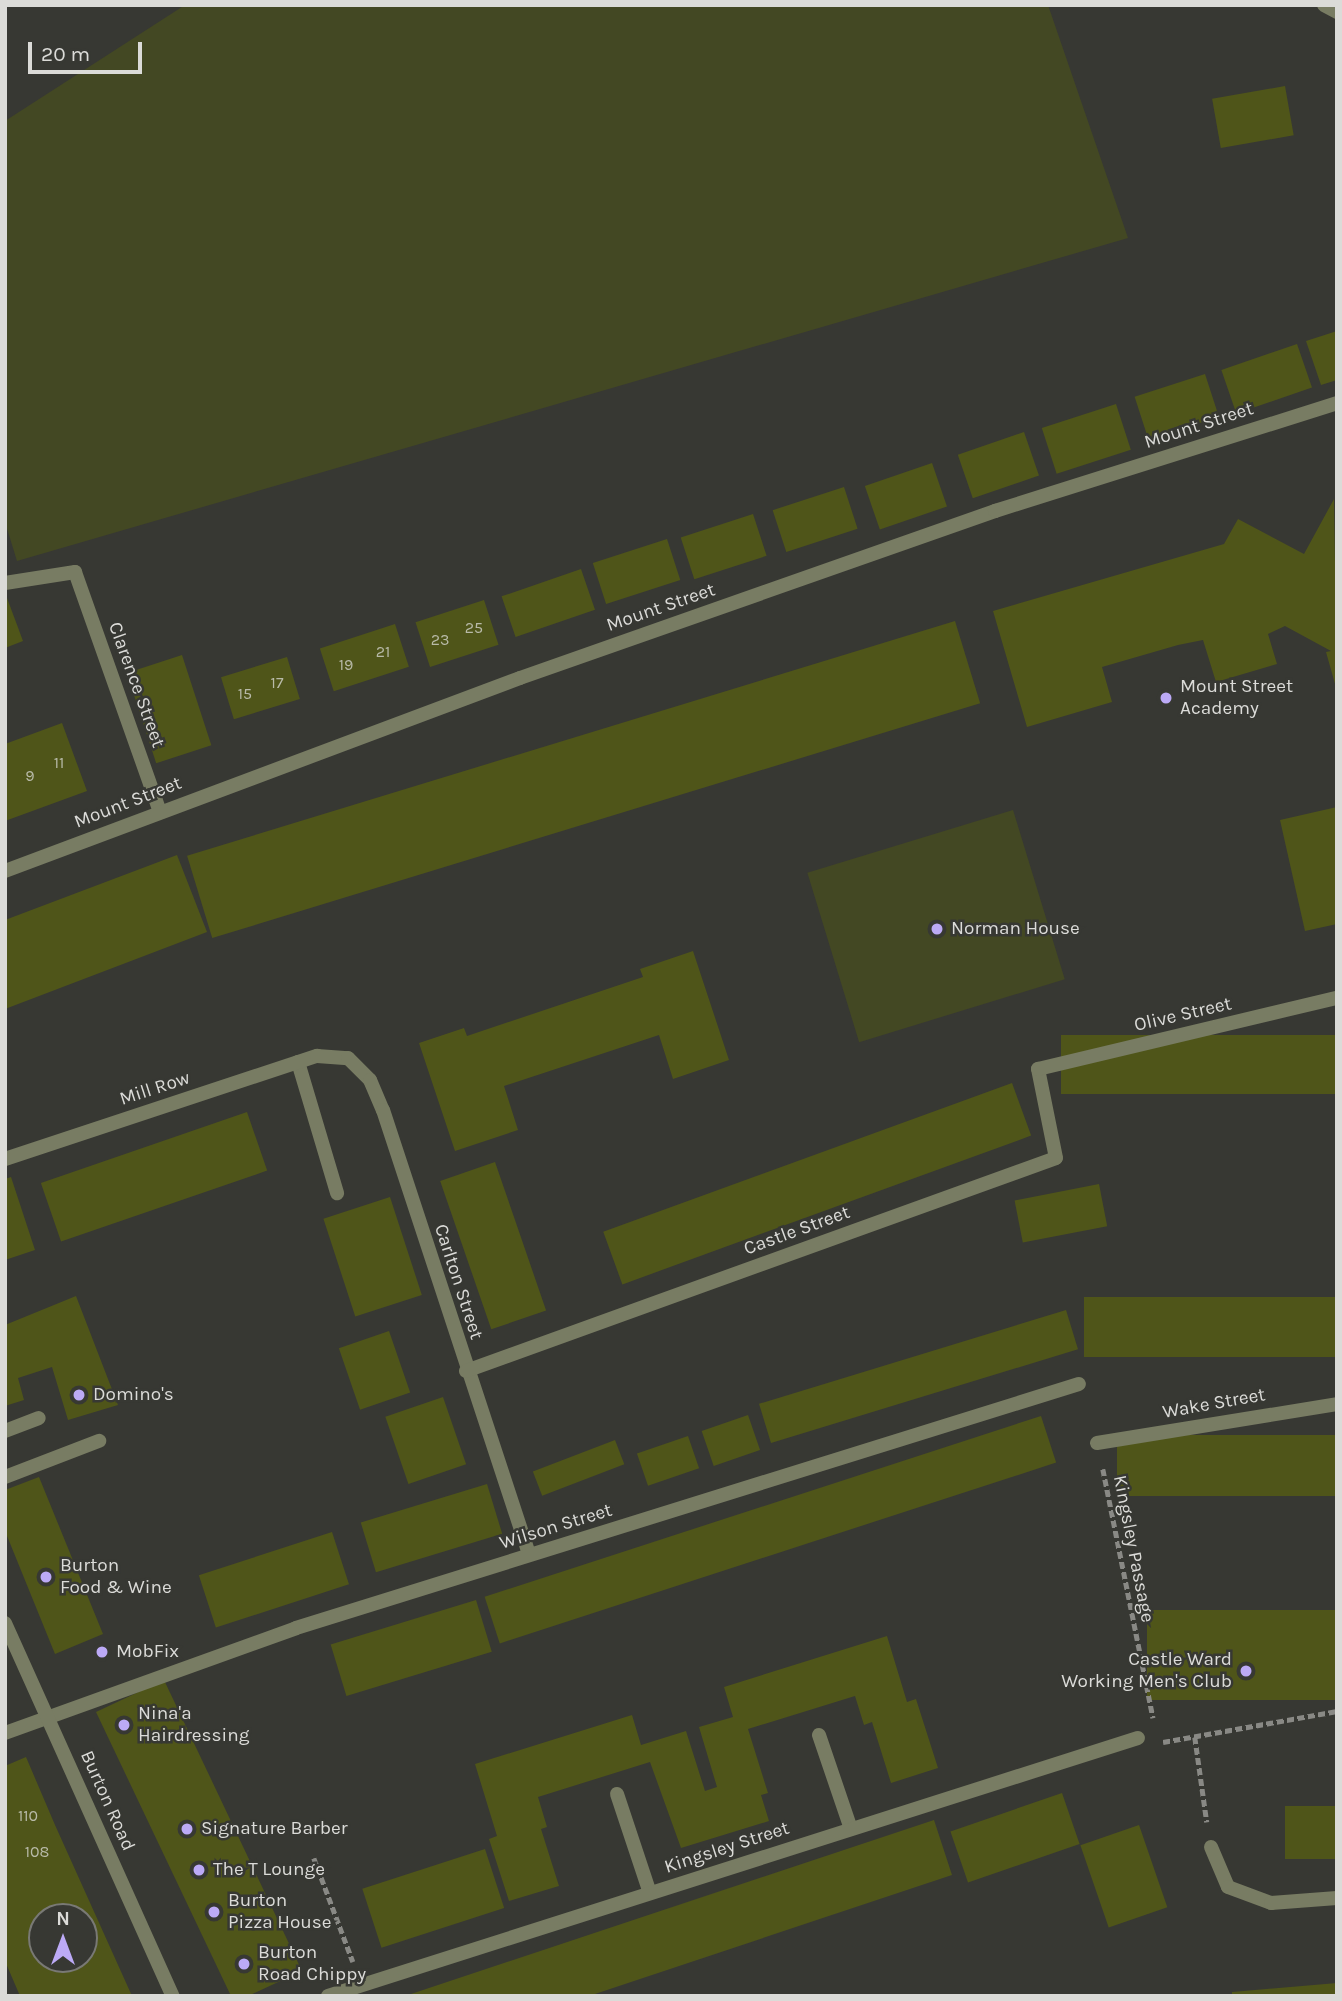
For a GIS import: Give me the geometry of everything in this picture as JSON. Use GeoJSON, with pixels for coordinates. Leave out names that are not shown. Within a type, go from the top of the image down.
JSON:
{"type":"FeatureCollection","features":[{"type":"Feature","properties":{"kind":"street"},"geometry":{"type":"LineString","coordinates":[[1324,5],[1337,12]]}},
{"type":"Feature","properties":{"kind":"street","name":"Mount Street"},"geometry":{"type":"LineString","coordinates":[[5,871],[160,812],[995,511],[1337,403]]}},
{"type":"Feature","properties":{"kind":"street","name":"Clarence Street"},"geometry":{"type":"LineString","coordinates":[[5,583],[75,572],[160,812]]}},
{"type":"Feature","properties":{"kind":"street","name":"Olive Street"},"geometry":{"type":"LineString","coordinates":[[1038,1069],[1337,998]]}},
{"type":"Feature","properties":{"kind":"street","name":"Mill Row"},"geometry":{"type":"LineString","coordinates":[[5,1158],[317,1056]]}},
{"type":"Feature","properties":{"kind":"street","name":"Carlton Street"},"geometry":{"type":"LineString","coordinates":[[317,1056],[348,1058],[370,1080],[529,1554]]}},
{"type":"Feature","properties":{"kind":"street"},"geometry":{"type":"LineString","coordinates":[[298,1062],[337,1193]]}},
{"type":"Feature","properties":{"kind":"street","name":"Castle Street"},"geometry":{"type":"LineString","coordinates":[[466,1370],[1056,1158],[1038,1069]]}},
{"type":"Feature","properties":{"kind":"street","name":"Wilson Street"},"geometry":{"type":"LineString","coordinates":[[5,1733],[46,1713],[529,1554],[1079,1384]]}},
{"type":"Feature","properties":{"kind":"street","name":"Wake Street"},"geometry":{"type":"LineString","coordinates":[[1097,1443],[1337,1404]]}},
{"type":"Feature","properties":{"kind":"street"},"geometry":{"type":"LineString","coordinates":[[5,1431],[40,1418]]}},
{"type":"Feature","properties":{"kind":"street"},"geometry":{"type":"LineString","coordinates":[[5,1477],[99,1441]]}},
{"type":"Feature","properties":{"kind":"street","name":"Burton Road"},"geometry":{"type":"LineString","coordinates":[[5,1623],[173,1996]]}},
{"type":"Feature","properties":{"kind":"street"},"geometry":{"type":"LineString","coordinates":[[819,1735],[851,1829]]}},
{"type":"Feature","properties":{"kind":"street","name":"Kingsley Street"},"geometry":{"type":"LineString","coordinates":[[328,1996],[1138,1738]]}},
{"type":"Feature","properties":{"kind":"street"},"geometry":{"type":"LineString","coordinates":[[617,1794],[650,1893]]}},
{"type":"Feature","properties":{"kind":"street"},"geometry":{"type":"LineString","coordinates":[[1211,1847],[1228,1888],[1271,1903],[1337,1898]]}},
{"type":"Feature","properties":{"kind":"path","name":"Kingsley Passage"},"geometry":{"type":"LineString","coordinates":[[1097,1443],[1158,1743],[1337,1711]]}},
{"type":"Feature","properties":{"kind":"path"},"geometry":{"type":"LineString","coordinates":[[1195,1737],[1211,1847]]}},
{"type":"Feature","properties":{"kind":"path"},"geometry":{"type":"LineString","coordinates":[[314,1858],[362,1985]]}},
{"type":"Feature","properties":{"kind":"green space"},"geometry":{"type":"Polygon","coordinates":[[[185,5],[1048,5],[1128,238],[17,561],[5,522],[5,121],[185,5]]]}},
{"type":"Feature","properties":{"kind":"green space","name":"Norman House"},"geometry":{"type":"Polygon","coordinates":[[[1013,810],[1065,979],[859,1042],[807,873],[1013,810]]]}},
{"type":"Feature","properties":{"kind":"building"},"geometry":{"type":"Polygon","coordinates":[[[1285,86],[1294,135],[1221,148],[1212,99],[1285,86]]]}},
{"type":"Feature","properties":{"kind":"building"},"geometry":{"type":"Polygon","coordinates":[[[1337,331],[1337,380],[1321,385],[1306,341],[1337,331]]]}},
{"type":"Feature","properties":{"kind":"building"},"geometry":{"type":"Polygon","coordinates":[[[1297,344],[1312,387],[1236,414],[1221,370],[1297,344]]]}},
{"type":"Feature","properties":{"kind":"building"},"geometry":{"type":"Polygon","coordinates":[[[1205,374],[1219,417],[1149,440],[1135,397],[1205,374]]]}},
{"type":"Feature","properties":{"kind":"building"},"geometry":{"type":"Polygon","coordinates":[[[1116,404],[1131,450],[1057,474],[1042,428],[1116,404]]]}},
{"type":"Feature","properties":{"kind":"building"},"geometry":{"type":"Polygon","coordinates":[[[1024,432],[1039,475],[973,498],[958,455],[1024,432]]]}},
{"type":"Feature","properties":{"kind":"building"},"geometry":{"type":"Polygon","coordinates":[[[932,463],[947,506],[880,530],[865,486],[932,463]]]}},
{"type":"Feature","properties":{"kind":"building"},"geometry":{"type":"Polygon","coordinates":[[[844,487],[858,529],[786,552],[773,510],[844,487]]]}},
{"type":"Feature","properties":{"kind":"building"},"geometry":{"type":"Polygon","coordinates":[[[1334,499],[1337,691],[1326,652],[1331,651],[1285,626],[1268,634],[1277,664],[1216,682],[1203,640],[1178,645],[1102,667],[1112,702],[1027,727],[993,611],[1224,544],[1238,519],[1304,554],[1334,499]]]}},
{"type":"Feature","properties":{"kind":"building"},"geometry":{"type":"Polygon","coordinates":[[[753,514],[767,556],[694,579],[681,537],[753,514]]]}},
{"type":"Feature","properties":{"kind":"building"},"geometry":{"type":"Polygon","coordinates":[[[667,539],[680,580],[606,604],[593,563],[667,539]]]}},
{"type":"Feature","properties":{"kind":"building"},"geometry":{"type":"Polygon","coordinates":[[[581,569],[595,610],[516,637],[502,596],[581,569]]]}},
{"type":"Feature","properties":{"kind":"building"},"geometry":{"type":"Polygon","coordinates":[[[7,598],[23,641],[5,648],[5,599],[7,598]]]}},
{"type":"Feature","properties":{"kind":"building"},"geometry":{"type":"Polygon","coordinates":[[[484,600],[499,645],[430,667],[416,622],[484,600]]]}},
{"type":"Feature","properties":{"kind":"building"},"geometry":{"type":"Polygon","coordinates":[[[955,621],[980,703],[212,938],[187,856],[955,621]]]}},
{"type":"Feature","properties":{"kind":"building"},"geometry":{"type":"Polygon","coordinates":[[[395,624],[409,667],[334,691],[320,648],[395,624]]]}},
{"type":"Feature","properties":{"kind":"building"},"geometry":{"type":"Polygon","coordinates":[[[182,655],[211,745],[156,763],[127,673],[182,655]]]}},
{"type":"Feature","properties":{"kind":"building"},"geometry":{"type":"Polygon","coordinates":[[[287,657],[300,699],[234,719],[221,677],[287,657]]]}},
{"type":"Feature","properties":{"kind":"building"},"geometry":{"type":"Polygon","coordinates":[[[62,723],[87,791],[5,821],[5,744],[62,723]]]}},
{"type":"Feature","properties":{"kind":"building"},"geometry":{"type":"Polygon","coordinates":[[[1337,807],[1337,924],[1305,931],[1280,820],[1337,807]]]}},
{"type":"Feature","properties":{"kind":"building"},"geometry":{"type":"Polygon","coordinates":[[[177,855],[207,932],[5,1009],[5,920],[177,855]]]}},
{"type":"Feature","properties":{"kind":"building"},"geometry":{"type":"Polygon","coordinates":[[[693,951],[729,1060],[673,1079],[659,1035],[504,1086],[518,1130],[455,1151],[419,1043],[464,1028],[467,1036],[643,977],[640,969],[693,951]]]}},
{"type":"Feature","properties":{"kind":"building"},"geometry":{"type":"Polygon","coordinates":[[[1061,1035],[1337,1035],[1337,1094],[1061,1094],[1061,1035]]]}},
{"type":"Feature","properties":{"kind":"building"},"geometry":{"type":"Polygon","coordinates":[[[1012,1083],[1031,1136],[622,1284],[603,1232],[1012,1083]]]}},
{"type":"Feature","properties":{"kind":"building"},"geometry":{"type":"Polygon","coordinates":[[[247,1112],[267,1171],[61,1242],[41,1183],[247,1112]]]}},
{"type":"Feature","properties":{"kind":"building"},"geometry":{"type":"Polygon","coordinates":[[[495,1162],[546,1310],[491,1329],[440,1181],[495,1162]]]}},
{"type":"Feature","properties":{"kind":"building"},"geometry":{"type":"Polygon","coordinates":[[[11,1177],[35,1250],[5,1260],[5,1179],[11,1177]]]}},
{"type":"Feature","properties":{"kind":"building"},"geometry":{"type":"Polygon","coordinates":[[[1099,1184],[1107,1226],[1023,1243],[1015,1200],[1099,1184]]]}},
{"type":"Feature","properties":{"kind":"building"},"geometry":{"type":"Polygon","coordinates":[[[390,1197],[422,1295],[355,1317],[323,1219],[390,1197]]]}},
{"type":"Feature","properties":{"kind":"building"},"geometry":{"type":"Polygon","coordinates":[[[76,1296],[118,1405],[68,1420],[52,1367],[18,1378],[24,1400],[5,1406],[5,1325],[76,1296]]]}},
{"type":"Feature","properties":{"kind":"building"},"geometry":{"type":"Polygon","coordinates":[[[1084,1297],[1337,1297],[1337,1357],[1084,1357],[1084,1297]]]}},
{"type":"Feature","properties":{"kind":"building"},"geometry":{"type":"Polygon","coordinates":[[[1066,1310],[1078,1349],[771,1443],[759,1404],[1066,1310]]]}},
{"type":"Feature","properties":{"kind":"building"},"geometry":{"type":"Polygon","coordinates":[[[389,1331],[410,1392],[360,1410],[339,1348],[389,1331]]]}},
{"type":"Feature","properties":{"kind":"building"},"geometry":{"type":"Polygon","coordinates":[[[443,1397],[466,1464],[408,1484],[385,1417],[443,1397]]]}},
{"type":"Feature","properties":{"kind":"building"},"geometry":{"type":"Polygon","coordinates":[[[748,1415],[760,1450],[714,1466],[702,1431],[748,1415]]]}},
{"type":"Feature","properties":{"kind":"building"},"geometry":{"type":"Polygon","coordinates":[[[1041,1416],[1056,1463],[500,1643],[485,1597],[1041,1416]]]}},
{"type":"Feature","properties":{"kind":"building"},"geometry":{"type":"Polygon","coordinates":[[[1117,1435],[1337,1435],[1337,1496],[1117,1496],[1117,1435]]]}},
{"type":"Feature","properties":{"kind":"building"},"geometry":{"type":"Polygon","coordinates":[[[688,1436],[699,1468],[648,1486],[637,1454],[688,1436]]]}},
{"type":"Feature","properties":{"kind":"building"},"geometry":{"type":"Polygon","coordinates":[[[615,1440],[624,1464],[542,1496],[533,1472],[615,1440]]]}},
{"type":"Feature","properties":{"kind":"building"},"geometry":{"type":"Polygon","coordinates":[[[39,1477],[103,1634],[55,1654],[5,1531],[5,1490],[39,1477]]]}},
{"type":"Feature","properties":{"kind":"building"},"geometry":{"type":"Polygon","coordinates":[[[487,1484],[502,1534],[376,1572],[361,1523],[487,1484]]]}},
{"type":"Feature","properties":{"kind":"building"},"geometry":{"type":"Polygon","coordinates":[[[332,1532],[349,1584],[216,1628],[199,1575],[332,1532]]]}},
{"type":"Feature","properties":{"kind":"building"},"geometry":{"type":"Polygon","coordinates":[[[476,1600],[492,1652],[346,1696],[331,1644],[476,1600]]]}},
{"type":"Feature","properties":{"kind":"building","name":"Castle Ward Working Men's Club"},"geometry":{"type":"Polygon","coordinates":[[[1147,1610],[1337,1610],[1337,1700],[1147,1700],[1147,1610]]]}},
{"type":"Feature","properties":{"kind":"building"},"geometry":{"type":"Polygon","coordinates":[[[887,1636],[907,1702],[916,1699],[938,1768],[891,1783],[872,1722],[864,1725],[855,1696],[748,1729],[768,1793],[761,1795],[769,1821],[681,1848],[650,1762],[538,1797],[547,1827],[541,1829],[559,1886],[509,1901],[489,1839],[497,1836],[475,1764],[632,1715],[641,1745],[686,1731],[705,1791],[717,1787],[699,1727],[733,1717],[724,1687],[887,1636]]]}},
{"type":"Feature","properties":{"kind":"building"},"geometry":{"type":"Polygon","coordinates":[[[164,1680],[302,1971],[248,1996],[231,1996],[96,1712],[164,1680]]]}},
{"type":"Feature","properties":{"kind":"building"},"geometry":{"type":"Polygon","coordinates":[[[26,1757],[90,1903],[28,1903],[28,1973],[98,1973],[98,1920],[132,1996],[20,1996],[5,1961],[5,1766],[26,1757]]]}},
{"type":"Feature","properties":{"kind":"building"},"geometry":{"type":"Polygon","coordinates":[[[1062,1793],[1080,1844],[968,1882],[950,1831],[1062,1793]]]}},
{"type":"Feature","properties":{"kind":"building"},"geometry":{"type":"Polygon","coordinates":[[[1285,1806],[1337,1806],[1337,1859],[1285,1859],[1285,1806]]]}},
{"type":"Feature","properties":{"kind":"building"},"geometry":{"type":"Polygon","coordinates":[[[934,1820],[952,1875],[589,1996],[405,1996],[934,1820]]]}},
{"type":"Feature","properties":{"kind":"building"},"geometry":{"type":"Polygon","coordinates":[[[1139,1825],[1167,1907],[1109,1927],[1080,1845],[1139,1825]]]}},
{"type":"Feature","properties":{"kind":"building"},"geometry":{"type":"Polygon","coordinates":[[[485,1849],[504,1908],[381,1948],[362,1889],[485,1849]]]}},
{"type":"Feature","properties":{"kind":"building"},"geometry":{"type":"Polygon","coordinates":[[[1337,1983],[1337,1996],[1232,1996],[1232,1992],[1337,1983]]]}},
{"type":"Feature","properties":{"kind":"place","name":"Mount Street Academy"},"geometry":{"type":"Point","coordinates":[1166,698]}},
{"type":"Feature","properties":{"kind":"place","name":"Norman House"},"geometry":{"type":"Point","coordinates":[937,929]}},
{"type":"Feature","properties":{"kind":"place","name":"Domino's"},"geometry":{"type":"Point","coordinates":[79,1395]}},
{"type":"Feature","properties":{"kind":"place","name":"Burton Food & Wine"},"geometry":{"type":"Point","coordinates":[46,1577]}},
{"type":"Feature","properties":{"kind":"place","name":"MobFix"},"geometry":{"type":"Point","coordinates":[102,1652]}},
{"type":"Feature","properties":{"kind":"place","name":"Castle Ward Working Men's Club"},"geometry":{"type":"Point","coordinates":[1246,1671]}},
{"type":"Feature","properties":{"kind":"place","name":"Nina'a Hairdressing"},"geometry":{"type":"Point","coordinates":[124,1725]}},
{"type":"Feature","properties":{"kind":"place","name":"Signature Barber"},"geometry":{"type":"Point","coordinates":[187,1829]}},
{"type":"Feature","properties":{"kind":"place","name":"The T Lounge"},"geometry":{"type":"Point","coordinates":[199,1870]}},
{"type":"Feature","properties":{"kind":"place","name":"Burton Pizza House"},"geometry":{"type":"Point","coordinates":[214,1912]}},
{"type":"Feature","properties":{"kind":"place","name":"Burton Road Chippy"},"geometry":{"type":"Point","coordinates":[244,1964]}}]}
